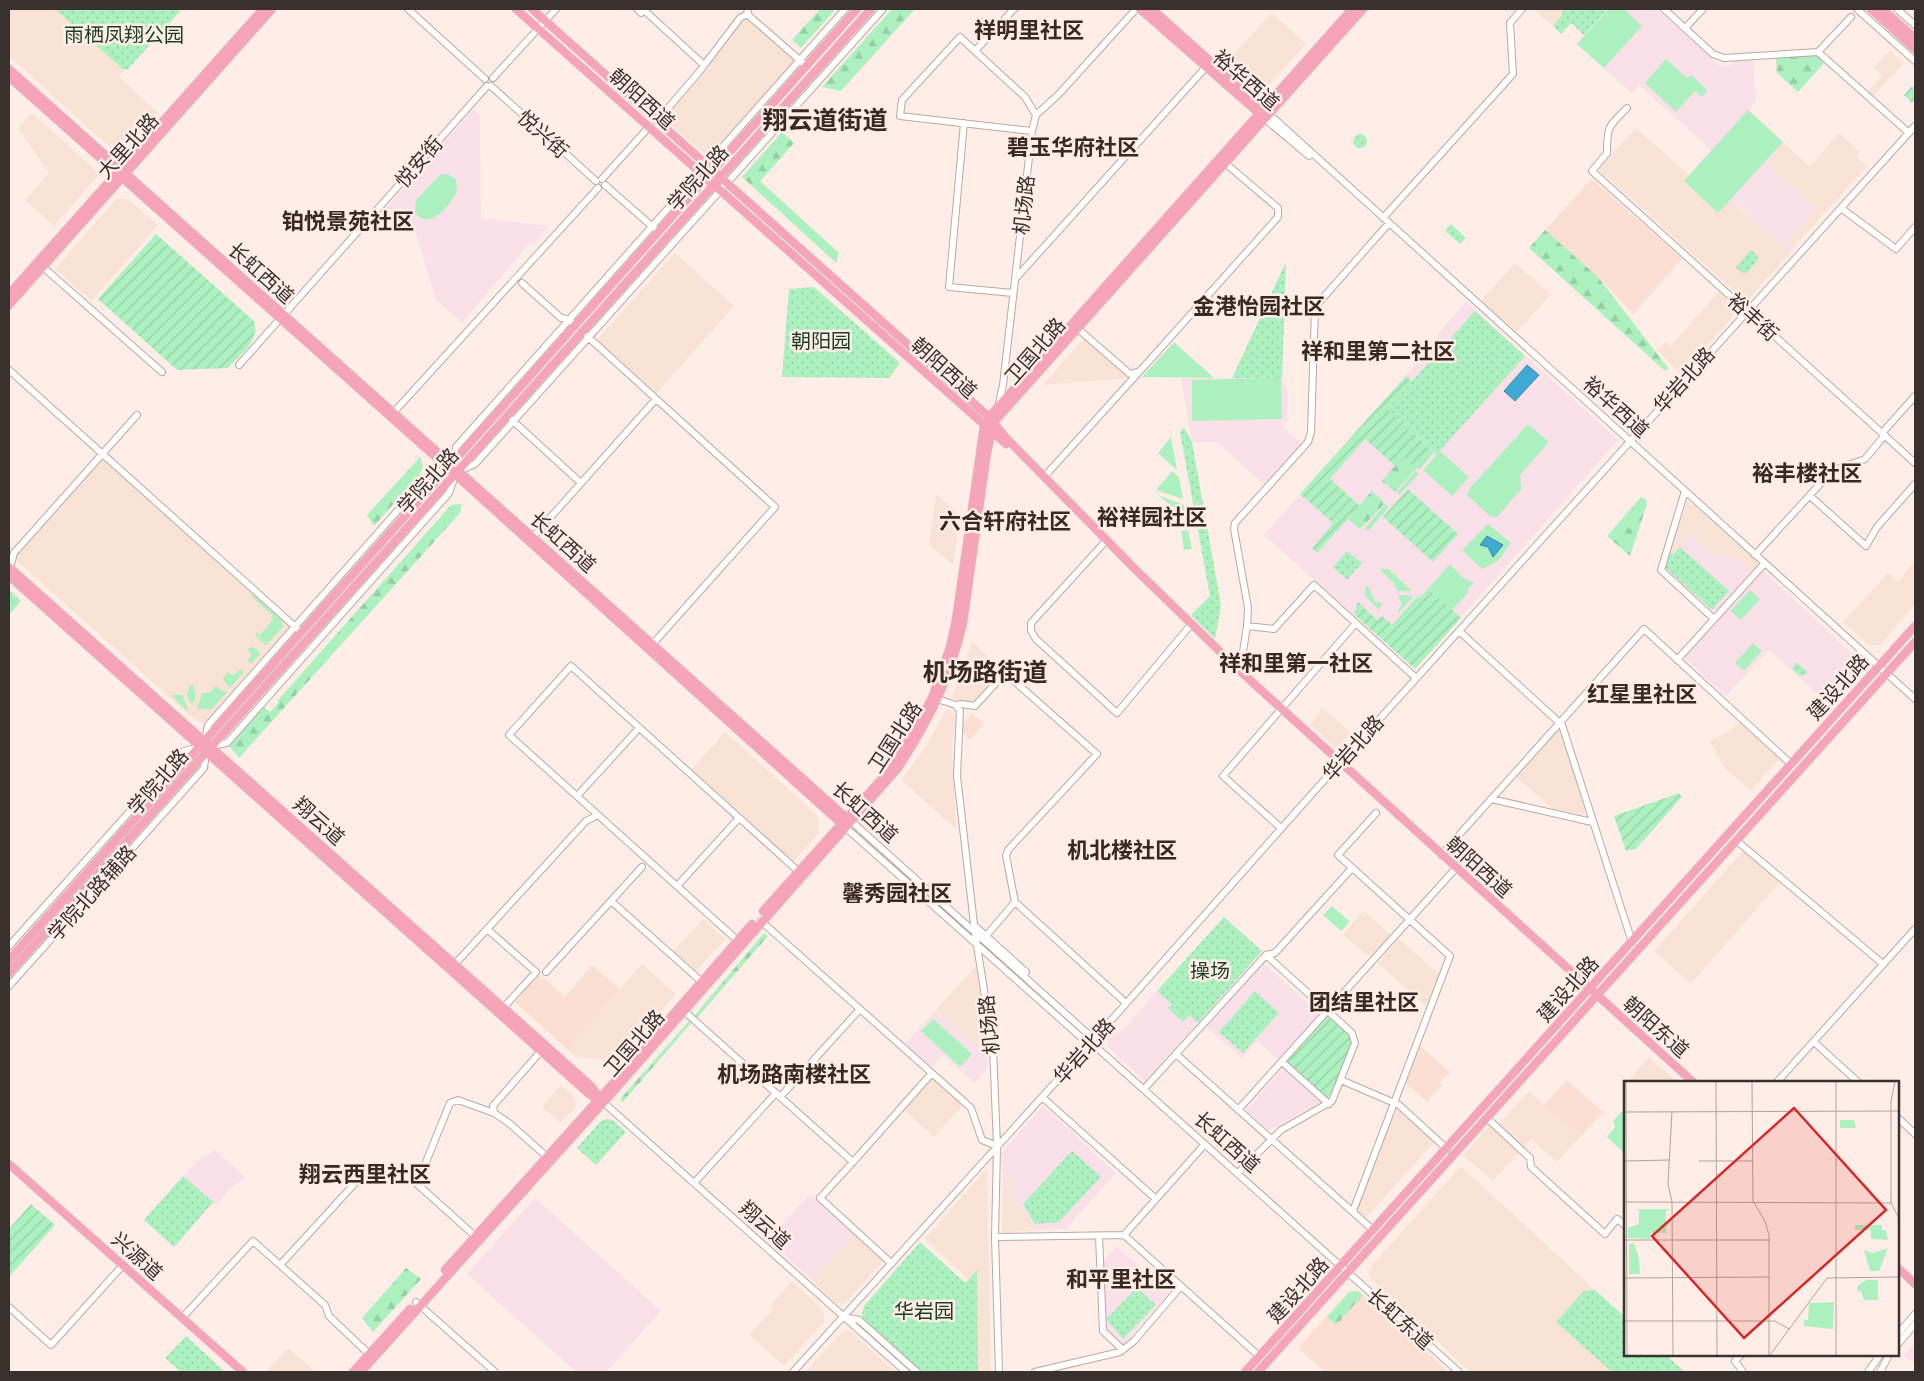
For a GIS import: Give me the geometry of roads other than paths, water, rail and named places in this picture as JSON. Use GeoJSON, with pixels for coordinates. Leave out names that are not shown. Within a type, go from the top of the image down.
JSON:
{"type":"FeatureCollection","features":[{"type":"Feature","properties":{"kind":"main road","name":"大里北路"},"geometry":{"type":"LineString","coordinates":[[9,306],[263,9]]}},
{"type":"Feature","properties":{"kind":"main road","name":"大里北路"},"geometry":{"type":"LineString","coordinates":[[9,294],[272,9]]}},
{"type":"Feature","properties":{"kind":"main road","name":"朝阳西道"},"geometry":{"type":"LineString","coordinates":[[516,9],[984,426],[992,431],[1189,627],[1309,736],[1332,760],[1339,763],[1597,996]]}},
{"type":"Feature","properties":{"kind":"main road","name":"朝阳西道"},"geometry":{"type":"LineString","coordinates":[[532,9],[992,420],[1007,439],[1044,477],[1280,710]]}},
{"type":"Feature","properties":{"kind":"main road","name":"学院北路"},"geometry":{"type":"LineString","coordinates":[[9,973],[301,632],[857,9]]}},
{"type":"Feature","properties":{"kind":"main road","name":"裕华西道"},"geometry":{"type":"LineString","coordinates":[[1140,9],[1206,67],[1264,114]]}},
{"type":"Feature","properties":{"kind":"main road","name":"裕华西道"},"geometry":{"type":"LineString","coordinates":[[1152,9],[1264,114]]}},
{"type":"Feature","properties":{"kind":"main road","name":"卫国北路"},"geometry":{"type":"LineString","coordinates":[[936,699],[956,620],[984,426],[992,420],[1077,328],[1225,163],[1352,9]]}},
{"type":"Feature","properties":{"kind":"main road","name":"卫国北路"},"geometry":{"type":"LineString","coordinates":[[360,1372],[475,1236],[546,1156],[684,1011],[846,823],[894,764],[936,699],[956,650],[963,623],[992,431],[992,420],[997,410],[1264,114],[1363,9]]}},
{"type":"Feature","properties":{"kind":"main road"},"geometry":{"type":"LineString","coordinates":[[1871,9],[1915,48]]}},
{"type":"Feature","properties":{"kind":"main road"},"geometry":{"type":"LineString","coordinates":[[1882,9],[1915,38]]}},
{"type":"Feature","properties":{"kind":"main road","name":"学院北路"},"geometry":{"type":"LineString","coordinates":[[9,960],[34,945],[169,800],[205,746],[331,612],[457,473],[510,419],[717,188],[868,10]]}},
{"type":"Feature","properties":{"kind":"main road","name":"长虹西道"},"geometry":{"type":"LineString","coordinates":[[9,69],[121,174]]}},
{"type":"Feature","properties":{"kind":"main road","name":"长虹西道"},"geometry":{"type":"LineString","coordinates":[[9,77],[450,466]]}},
{"type":"Feature","properties":{"kind":"main road","name":"长虹西道"},"geometry":{"type":"LineString","coordinates":[[282,316],[394,412],[457,473],[846,823]]}},
{"type":"Feature","properties":{"kind":"main road"},"geometry":{"type":"LineString","coordinates":[[576,325],[585,335]]}},
{"type":"Feature","properties":{"kind":"main road","name":"长虹西道"},"geometry":{"type":"LineString","coordinates":[[457,473],[533,537],[650,646]]}},
{"type":"Feature","properties":{"kind":"main road","name":"翔云道"},"geometry":{"type":"LineString","coordinates":[[9,570],[541,1051],[600,1100]]}},
{"type":"Feature","properties":{"kind":"main road"},"geometry":{"type":"LineString","coordinates":[[324,606],[331,612]]}},
{"type":"Feature","properties":{"kind":"main road","name":"建设北路"},"geometry":{"type":"LineString","coordinates":[[1245,1372],[1915,626]]}},
{"type":"Feature","properties":{"kind":"main road","name":"建设北路"},"geometry":{"type":"LineString","coordinates":[[1258,1372],[1738,841],[1915,642]]}},
{"type":"Feature","properties":{"kind":"main road","name":"翔云道"},"geometry":{"type":"LineString","coordinates":[[205,746],[455,964],[600,1100]]}},
{"type":"Feature","properties":{"kind":"main road","name":"卫国北路"},"geometry":{"type":"LineString","coordinates":[[353,1372],[418,1304],[600,1100],[798,871],[846,823]]}},
{"type":"Feature","properties":{"kind":"main road","name":"朝阳东道"},"geometry":{"type":"LineString","coordinates":[[1597,996],[1692,1081]]}},
{"type":"Feature","properties":{"kind":"main road","name":"兴源道"},"geometry":{"type":"LineString","coordinates":[[9,1164],[236,1372]]}},
{"type":"Feature","properties":{"kind":"main road","name":"兴源道"},"geometry":{"type":"LineString","coordinates":[[9,1170],[243,1372]]}},
{"type":"Feature","properties":{"kind":"main road"},"geometry":{"type":"LineString","coordinates":[[1899,1269],[1915,1284]]}},
{"type":"Feature","properties":{"kind":"street","name":"悦兴街"},"geometry":{"type":"LineString","coordinates":[[408,9],[657,233]]}},
{"type":"Feature","properties":{"kind":"street","name":"悦安街"},"geometry":{"type":"LineString","coordinates":[[238,365],[556,9]]}},
{"type":"Feature","properties":{"kind":"street"},"geometry":{"type":"LineString","coordinates":[[637,9],[639,12],[645,10],[704,65]]}},
{"type":"Feature","properties":{"kind":"street"},"geometry":{"type":"LineString","coordinates":[[205,746],[208,725],[380,528],[429,475],[450,466],[456,446],[845,9]]}},
{"type":"Feature","properties":{"kind":"street"},"geometry":{"type":"LineString","coordinates":[[723,180],[883,9]]}},
{"type":"Feature","properties":{"kind":"street"},"geometry":{"type":"LineString","coordinates":[[975,51],[1014,9]]}},
{"type":"Feature","properties":{"kind":"street"},"geometry":{"type":"LineString","coordinates":[[1032,131],[900,116],[901,102],[960,37],[1025,96],[1036,115],[1059,94],[1136,9]]}},
{"type":"Feature","properties":{"kind":"street"},"geometry":{"type":"LineString","coordinates":[[1383,218],[1513,74],[1510,22],[1522,9]]}},
{"type":"Feature","properties":{"kind":"street"},"geometry":{"type":"LineString","coordinates":[[1664,9],[1713,54],[1724,58],[1818,52],[1850,17]]}},
{"type":"Feature","properties":{"kind":"street"},"geometry":{"type":"LineString","coordinates":[[1686,28],[1703,9]]}},
{"type":"Feature","properties":{"kind":"street"},"geometry":{"type":"LineString","coordinates":[[1857,9],[1915,61]]}},
{"type":"Feature","properties":{"kind":"street"},"geometry":{"type":"LineString","coordinates":[[1897,9],[1915,25]]}},
{"type":"Feature","properties":{"kind":"street"},"geometry":{"type":"LineString","coordinates":[[868,10],[876,18]]}},
{"type":"Feature","properties":{"kind":"street"},"geometry":{"type":"LineString","coordinates":[[657,121],[740,18],[748,11],[806,66]]}},
{"type":"Feature","properties":{"kind":"street"},"geometry":{"type":"LineString","coordinates":[[1818,52],[1909,133]]}},
{"type":"Feature","properties":{"kind":"street"},"geometry":{"type":"LineString","coordinates":[[1015,279],[1206,67]]}},
{"type":"Feature","properties":{"kind":"street","name":"裕丰街"},"geometry":{"type":"LineString","coordinates":[[1626,108],[1610,125],[1607,131],[1607,153],[1592,171],[1915,462]]}},
{"type":"Feature","properties":{"kind":"street","name":"裕华西道"},"geometry":{"type":"LineString","coordinates":[[1264,114],[1389,223],[1915,699]]}},
{"type":"Feature","properties":{"kind":"street","name":"机场路"},"geometry":{"type":"LineString","coordinates":[[997,410],[1003,385],[1032,131],[1036,115]]}},
{"type":"Feature","properties":{"kind":"street"},"geometry":{"type":"LineString","coordinates":[[964,123],[949,287],[1013,293]]}},
{"type":"Feature","properties":{"kind":"street","name":"华岩北路"},"geometry":{"type":"LineString","coordinates":[[793,1372],[1091,1043],[1339,763],[1746,311],[1915,126]]}},
{"type":"Feature","properties":{"kind":"street"},"geometry":{"type":"LineString","coordinates":[[394,412],[560,230],[650,127]]}},
{"type":"Feature","properties":{"kind":"street"},"geometry":{"type":"LineString","coordinates":[[1044,477],[1278,218],[1278,208],[1225,163]]}},
{"type":"Feature","properties":{"kind":"street"},"geometry":{"type":"LineString","coordinates":[[1841,208],[1896,249],[1915,228]]}},
{"type":"Feature","properties":{"kind":"street"},"geometry":{"type":"LineString","coordinates":[[1240,671],[1248,608],[1234,529],[1236,523],[1308,442],[1311,432],[1315,307],[1389,223]]}},
{"type":"Feature","properties":{"kind":"street"},"geometry":{"type":"LineString","coordinates":[[43,267],[162,372]]}},
{"type":"Feature","properties":{"kind":"street"},"geometry":{"type":"LineString","coordinates":[[521,272],[522,283]]}},
{"type":"Feature","properties":{"kind":"street"},"geometry":{"type":"LineString","coordinates":[[512,283],[522,283],[562,318],[568,319],[576,325]]}},
{"type":"Feature","properties":{"kind":"street"},"geometry":{"type":"LineString","coordinates":[[1077,328],[1130,374],[1140,371]]}},
{"type":"Feature","properties":{"kind":"street"},"geometry":{"type":"LineString","coordinates":[[585,335],[775,507],[650,646]]}},
{"type":"Feature","properties":{"kind":"street"},"geometry":{"type":"LineString","coordinates":[[9,370],[301,632]]}},
{"type":"Feature","properties":{"kind":"street"},"geometry":{"type":"LineString","coordinates":[[1755,556],[1832,471],[1865,459],[1915,396]]}},
{"type":"Feature","properties":{"kind":"street"},"geometry":{"type":"LineString","coordinates":[[533,537],[656,399]]}},
{"type":"Feature","properties":{"kind":"street"},"geometry":{"type":"LineString","coordinates":[[9,570],[14,553],[137,416]]}},
{"type":"Feature","properties":{"kind":"street"},"geometry":{"type":"LineString","coordinates":[[510,419],[581,483]]}},
{"type":"Feature","properties":{"kind":"street","name":"学院北路辅路"},"geometry":{"type":"LineString","coordinates":[[9,946],[184,751],[226,743],[449,494],[457,473]]}},
{"type":"Feature","properties":{"kind":"street"},"geometry":{"type":"LineString","coordinates":[[1810,496],[1866,546],[1876,527],[1915,484]]}},
{"type":"Feature","properties":{"kind":"street"},"geometry":{"type":"LineString","coordinates":[[1685,492],[1661,570],[1714,619]]}},
{"type":"Feature","properties":{"kind":"street"},"geometry":{"type":"LineString","coordinates":[[380,528],[385,538]]}},
{"type":"Feature","properties":{"kind":"street"},"geometry":{"type":"LineString","coordinates":[[1104,543],[1031,623],[1031,631],[1036,639],[1117,713],[1189,627]]}},
{"type":"Feature","properties":{"kind":"street"},"geometry":{"type":"LineString","coordinates":[[1677,660],[1764,564]]}},
{"type":"Feature","properties":{"kind":"street"},"geometry":{"type":"LineString","coordinates":[[1247,626],[1274,629],[1314,585],[1416,678]]}},
{"type":"Feature","properties":{"kind":"street"},"geometry":{"type":"LineString","coordinates":[[317,600],[324,606]]}},
{"type":"Feature","properties":{"kind":"street"},"geometry":{"type":"LineString","coordinates":[[331,612],[338,618]]}},
{"type":"Feature","properties":{"kind":"street"},"geometry":{"type":"LineString","coordinates":[[1281,828],[1223,776],[1356,623]]}},
{"type":"Feature","properties":{"kind":"street"},"geometry":{"type":"LineString","coordinates":[[1441,855],[1644,629],[1791,764]]}},
{"type":"Feature","properties":{"kind":"street"},"geometry":{"type":"LineString","coordinates":[[1459,631],[1560,722],[1632,942]]}},
{"type":"Feature","properties":{"kind":"street"},"geometry":{"type":"LineString","coordinates":[[737,940],[509,735],[571,666],[798,871]]}},
{"type":"Feature","properties":{"kind":"street"},"geometry":{"type":"LineString","coordinates":[[936,699],[956,705],[975,706],[1005,673],[1096,754],[1008,850],[1006,856],[1015,902],[1126,1004]]}},
{"type":"Feature","properties":{"kind":"street","name":"机场路"},"geometry":{"type":"LineString","coordinates":[[956,705],[960,711],[957,776],[975,929],[992,1033],[997,1146],[996,1237],[999,1372]]}},
{"type":"Feature","properties":{"kind":"street"},"geometry":{"type":"LineString","coordinates":[[577,796],[639,728]]}},
{"type":"Feature","properties":{"kind":"street"},"geometry":{"type":"LineString","coordinates":[[1491,799],[1592,822]]}},
{"type":"Feature","properties":{"kind":"street"},"geometry":{"type":"LineString","coordinates":[[1353,1211],[1450,956],[1338,855],[1376,813]]}},
{"type":"Feature","properties":{"kind":"street"},"geometry":{"type":"LineString","coordinates":[[455,964],[586,822],[594,817]]}},
{"type":"Feature","properties":{"kind":"street"},"geometry":{"type":"LineString","coordinates":[[677,886],[739,818]]}},
{"type":"Feature","properties":{"kind":"street","name":"长虹西道"},"geometry":{"type":"LineString","coordinates":[[846,823],[975,929],[1088,1034],[1091,1043]]}},
{"type":"Feature","properties":{"kind":"street","name":"长虹西道"},"geometry":{"type":"LineString","coordinates":[[846,823],[978,947],[1084,1040],[1091,1043],[1144,1089],[1341,1266]]}},
{"type":"Feature","properties":{"kind":"street"},"geometry":{"type":"LineString","coordinates":[[1738,841],[1883,964]]}},
{"type":"Feature","properties":{"kind":"street"},"geometry":{"type":"LineString","coordinates":[[546,972],[642,867]]}},
{"type":"Feature","properties":{"kind":"street"},"geometry":{"type":"LineString","coordinates":[[1144,1089],[1266,955],[1276,953],[1352,868]]}},
{"type":"Feature","properties":{"kind":"street"},"geometry":{"type":"LineString","coordinates":[[1238,1110],[1456,868]]}},
{"type":"Feature","properties":{"kind":"street"},"geometry":{"type":"LineString","coordinates":[[611,901],[702,982]]}},
{"type":"Feature","properties":{"kind":"street"},"geometry":{"type":"LineString","coordinates":[[986,936],[1015,902]]}},
{"type":"Feature","properties":{"kind":"street"},"geometry":{"type":"LineString","coordinates":[[761,921],[971,1108],[982,1140],[997,1146]]}},
{"type":"Feature","properties":{"kind":"street"},"geometry":{"type":"LineString","coordinates":[[488,929],[536,972],[504,1008]]}},
{"type":"Feature","properties":{"kind":"street"},"geometry":{"type":"LineString","coordinates":[[975,929],[986,936],[1090,1032],[1091,1043]]}},
{"type":"Feature","properties":{"kind":"street"},"geometry":{"type":"LineString","coordinates":[[1778,1081],[1915,929]]}},
{"type":"Feature","properties":{"kind":"street"},"geometry":{"type":"LineString","coordinates":[[21,933],[34,945]]}},
{"type":"Feature","properties":{"kind":"street","name":"学院北路辅路"},"geometry":{"type":"LineString","coordinates":[[9,986],[34,945]]}},
{"type":"Feature","properties":{"kind":"street"},"geometry":{"type":"LineString","coordinates":[[1238,1174],[1270,1138],[1281,1130],[1330,1104],[1341,1080],[1355,1040],[1352,1033],[1266,955]]}},
{"type":"Feature","properties":{"kind":"street"},"geometry":{"type":"LineString","coordinates":[[694,1183],[860,1009]]}},
{"type":"Feature","properties":{"kind":"street"},"geometry":{"type":"LineString","coordinates":[[684,1011],[853,1162]]}},
{"type":"Feature","properties":{"kind":"street"},"geometry":{"type":"LineString","coordinates":[[1814,1042],[1857,1081]]}},
{"type":"Feature","properties":{"kind":"street"},"geometry":{"type":"LineString","coordinates":[[494,1113],[494,1102],[541,1051]]}},
{"type":"Feature","properties":{"kind":"street"},"geometry":{"type":"LineString","coordinates":[[1176,1054],[1373,1230]]}},
{"type":"Feature","properties":{"kind":"street"},"geometry":{"type":"LineString","coordinates":[[1282,1062],[1330,1104]]}},
{"type":"Feature","properties":{"kind":"street"},"geometry":{"type":"LineString","coordinates":[[891,1263],[820,1198],[932,1073]]}},
{"type":"Feature","properties":{"kind":"street"},"geometry":{"type":"LineString","coordinates":[[1341,1080],[1394,1102],[1447,1149]]}},
{"type":"Feature","properties":{"kind":"street"},"geometry":{"type":"LineString","coordinates":[[1042,1097],[1156,1199]]}},
{"type":"Feature","properties":{"kind":"street"},"geometry":{"type":"LineString","coordinates":[[475,1236],[417,1184],[450,1103],[458,1100],[494,1113],[509,1123],[546,1156]]}},
{"type":"Feature","properties":{"kind":"street","name":"翔云道"},"geometry":{"type":"LineString","coordinates":[[600,1100],[906,1372]]}},
{"type":"Feature","properties":{"kind":"street"},"geometry":{"type":"LineString","coordinates":[[1487,1118],[1530,1158],[1531,1167],[1604,1234],[1617,1219],[1624,1225]]}},
{"type":"Feature","properties":{"kind":"street"},"geometry":{"type":"LineString","coordinates":[[1899,1119],[1915,1134]]}},
{"type":"Feature","properties":{"kind":"street"},"geometry":{"type":"LineString","coordinates":[[1124,1235],[1205,1144]]}},
{"type":"Feature","properties":{"kind":"street"},"geometry":{"type":"LineString","coordinates":[[280,1265],[356,1181]]}},
{"type":"Feature","properties":{"kind":"street"},"geometry":{"type":"LineString","coordinates":[[996,1237],[1124,1235],[1259,1356]]}},
{"type":"Feature","properties":{"kind":"street"},"geometry":{"type":"LineString","coordinates":[[1099,1236],[1103,1331],[1123,1350]]}},
{"type":"Feature","properties":{"kind":"street"},"geometry":{"type":"LineString","coordinates":[[182,1318],[253,1241],[325,1305],[329,1316],[369,1354]]}},
{"type":"Feature","properties":{"kind":"street"},"geometry":{"type":"LineString","coordinates":[[9,1306],[51,1344],[121,1266]]}},
{"type":"Feature","properties":{"kind":"street","name":"长虹东道"},"geometry":{"type":"LineString","coordinates":[[1341,1266],[1459,1372]]}},
{"type":"Feature","properties":{"kind":"street"},"geometry":{"type":"LineString","coordinates":[[1035,1372],[1123,1350],[1181,1286]]}},
{"type":"Feature","properties":{"kind":"street"},"geometry":{"type":"LineString","coordinates":[[418,1304],[495,1372]]}},
{"type":"Feature","properties":{"kind":"street"},"geometry":{"type":"LineString","coordinates":[[1899,1333],[1915,1314]]}},
{"type":"Feature","properties":{"kind":"street"},"geometry":{"type":"LineString","coordinates":[[842,1317],[859,1320],[917,1372]]}},
{"type":"Feature","properties":{"kind":"street"},"geometry":{"type":"LineString","coordinates":[[1899,1343],[1915,1324]]}},
{"type":"Feature","properties":{"kind":"street"},"geometry":{"type":"LineString","coordinates":[[1739,1356],[1735,1361],[1743,1372]]}},
{"type":"Feature","properties":{"kind":"street"},"geometry":{"type":"LineString","coordinates":[[1868,1372],[1879,1356]]}},
{"type":"Feature","properties":{"kind":"street"},"geometry":{"type":"LineString","coordinates":[[1880,1372],[1888,1356]]}},
{"type":"Feature","properties":{"kind":"water"},"geometry":{"type":"Polygon","coordinates":[[[1527,365],[1539,375],[1515,401],[1504,391],[1527,365]]]}},
{"type":"Feature","properties":{"kind":"water"},"geometry":{"type":"Polygon","coordinates":[[[1487,536],[1503,545],[1493,557],[1488,547],[1480,545],[1487,536]]]}},
{"type":"Feature","properties":{"kind":"district","name":"祥明里社区"},"geometry":{"type":"Point","coordinates":[1029,30]}},
{"type":"Feature","properties":{"kind":"district","name":"翔云道街道"},"geometry":{"type":"Point","coordinates":[825,120]}},
{"type":"Feature","properties":{"kind":"district","name":"碧玉华府社区"},"geometry":{"type":"Point","coordinates":[1073,147]}},
{"type":"Feature","properties":{"kind":"district","name":"铂悦景苑社区"},"geometry":{"type":"Point","coordinates":[348,221]}},
{"type":"Feature","properties":{"kind":"district","name":"金港怡园社区"},"geometry":{"type":"Point","coordinates":[1259,306]}},
{"type":"Feature","properties":{"kind":"district","name":"祥和里第二社区"},"geometry":{"type":"Point","coordinates":[1378,351]}},
{"type":"Feature","properties":{"kind":"district","name":"裕丰楼社区"},"geometry":{"type":"Point","coordinates":[1807,473]}},
{"type":"Feature","properties":{"kind":"district","name":"裕祥园社区"},"geometry":{"type":"Point","coordinates":[1152,517]}},
{"type":"Feature","properties":{"kind":"district","name":"六合轩府社区"},"geometry":{"type":"Point","coordinates":[1005,521]}},
{"type":"Feature","properties":{"kind":"district","name":"祥和里第一社区"},"geometry":{"type":"Point","coordinates":[1296,663]}},
{"type":"Feature","properties":{"kind":"district","name":"机场路街道"},"geometry":{"type":"Point","coordinates":[985,672]}},
{"type":"Feature","properties":{"kind":"district","name":"红星里社区"},"geometry":{"type":"Point","coordinates":[1642,694]}},
{"type":"Feature","properties":{"kind":"district","name":"机北楼社区"},"geometry":{"type":"Point","coordinates":[1122,850]}},
{"type":"Feature","properties":{"kind":"district","name":"馨秀园社区"},"geometry":{"type":"Point","coordinates":[897,893]}},
{"type":"Feature","properties":{"kind":"district","name":"团结里社区"},"geometry":{"type":"Point","coordinates":[1364,1002]}},
{"type":"Feature","properties":{"kind":"district","name":"机场路南楼社区"},"geometry":{"type":"Point","coordinates":[794,1074]}},
{"type":"Feature","properties":{"kind":"district","name":"翔云西里社区"},"geometry":{"type":"Point","coordinates":[365,1174]}},
{"type":"Feature","properties":{"kind":"district","name":"和平里社区"},"geometry":{"type":"Point","coordinates":[1121,1279]}},
{"type":"Feature","properties":{"kind":"park label","name":"雨栖凤翔公园"},"geometry":{"type":"Point","coordinates":[124,35]}},
{"type":"Feature","properties":{"kind":"park label","name":"朝阳园"},"geometry":{"type":"Point","coordinates":[821,341]}},
{"type":"Feature","properties":{"kind":"park label","name":"操场"},"geometry":{"type":"Point","coordinates":[1210,971]}},
{"type":"Feature","properties":{"kind":"park label","name":"华岩园"},"geometry":{"type":"Point","coordinates":[924,1311]}}]}
